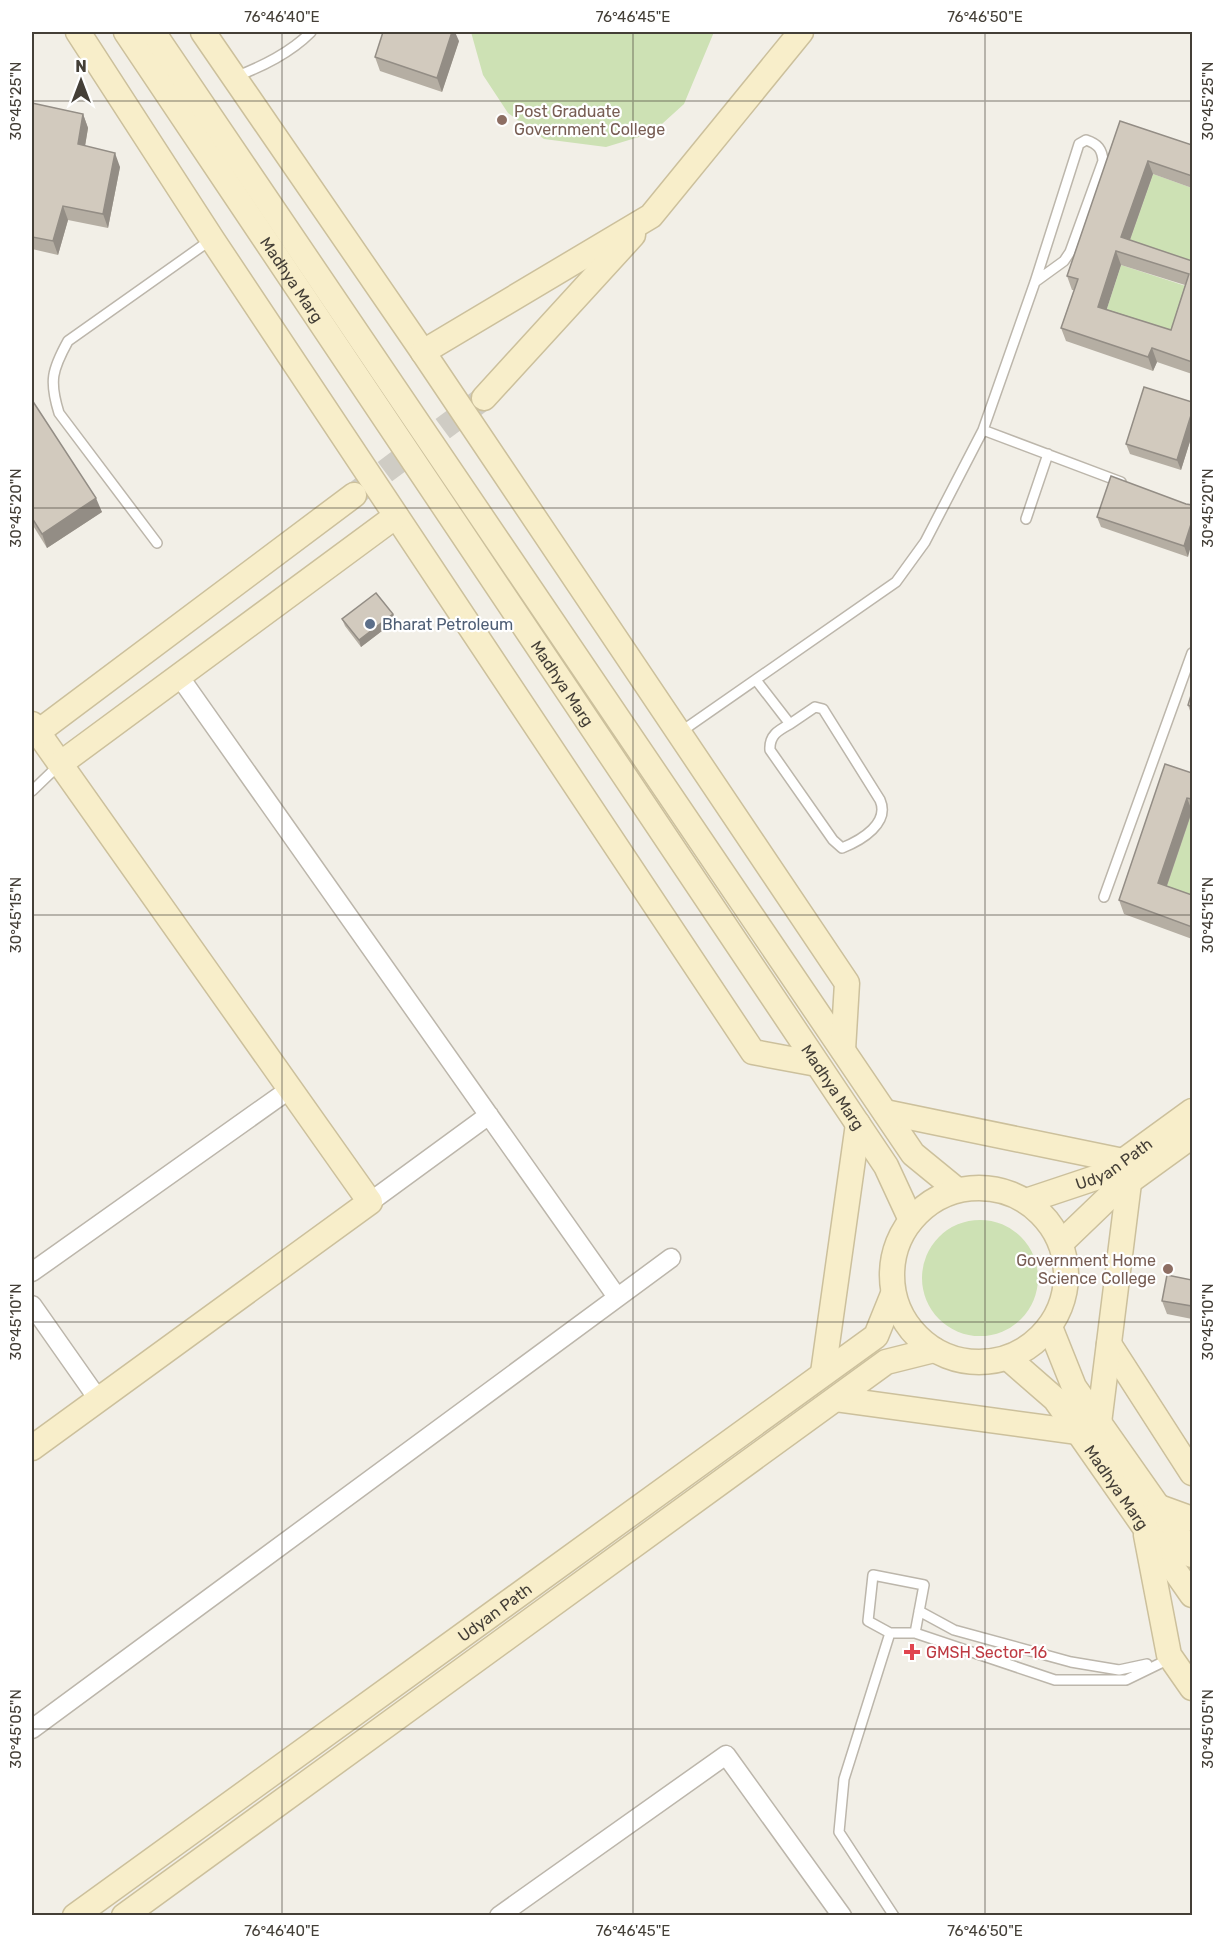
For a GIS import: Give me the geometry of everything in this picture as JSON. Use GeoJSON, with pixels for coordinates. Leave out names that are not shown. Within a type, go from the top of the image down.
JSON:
{"type":"FeatureCollection","features":[{"type":"Feature","properties":{"kind":"main road"},"geometry":{"type":"LineString","coordinates":[[78,32],[212,239],[753,1053],[817,1064]]}},
{"type":"Feature","properties":{"kind":"main road","name":"Madhya Marg"},"geometry":{"type":"LineString","coordinates":[[126,32],[886,1166],[910,1220]]}},
{"type":"Feature","properties":{"kind":"main road","name":"Madhya Marg"},"geometry":{"type":"LineString","coordinates":[[153,32],[913,1154],[957,1191]]}},
{"type":"Feature","properties":{"kind":"main road"},"geometry":{"type":"LineString","coordinates":[[203,32],[423,352],[847,983],[843,1050]]}},
{"type":"Feature","properties":{"kind":"main road"},"geometry":{"type":"LineString","coordinates":[[484,398],[651,216],[801,32]]}},
{"type":"Feature","properties":{"kind":"main road"},"geometry":{"type":"LineString","coordinates":[[423,352],[651,216]]}},
{"type":"Feature","properties":{"kind":"main road"},"geometry":{"type":"LineString","coordinates":[[32,1448],[369,1202],[35,728],[354,495]]}},
{"type":"Feature","properties":{"kind":"main road"},"geometry":{"type":"LineString","coordinates":[[60,764],[396,516]]}},
{"type":"Feature","properties":{"kind":"main road","name":"Udyan Path"},"geometry":{"type":"LineString","coordinates":[[1061,1243],[1126,1172],[1192,1111]]}},
{"type":"Feature","properties":{"kind":"main road"},"geometry":{"type":"LineString","coordinates":[[836,1399],[1088,1428],[1109,1344],[1126,1172],[885,1112]]}},
{"type":"Feature","properties":{"kind":"main road"},"geometry":{"type":"LineString","coordinates":[[824,1373],[858,1124]]}},
{"type":"Feature","properties":{"kind":"main road","name":"Udyan Path"},"geometry":{"type":"LineString","coordinates":[[1026,1201],[1104,1175],[1126,1172],[1192,1136]]}},
{"type":"Feature","properties":{"kind":"main road"},"geometry":{"type":"LineString","coordinates":[[989,1188],[1026,1201],[1038,1210],[1061,1243],[1067,1268],[1065,1294],[1050,1327],[1022,1352],[1008,1358],[973,1363],[949,1358],[934,1350],[923,1343],[899,1311],[893,1294],[891,1282],[897,1244],[910,1220],[936,1199],[957,1191],[989,1188]]}},
{"type":"Feature","properties":{"kind":"main road","name":"Udyan Path"},"geometry":{"type":"LineString","coordinates":[[75,1916],[876,1336],[893,1294]]}},
{"type":"Feature","properties":{"kind":"main road","name":"Madhya Marg"},"geometry":{"type":"LineString","coordinates":[[1050,1327],[1088,1428],[1145,1528],[1192,1595]]}},
{"type":"Feature","properties":{"kind":"main road"},"geometry":{"type":"LineString","coordinates":[[1109,1344],[1192,1473]]}},
{"type":"Feature","properties":{"kind":"main road","name":"Udyan Path"},"geometry":{"type":"LineString","coordinates":[[124,1916],[886,1362],[934,1350]]}},
{"type":"Feature","properties":{"kind":"main road","name":"Madhya Marg"},"geometry":{"type":"LineString","coordinates":[[1008,1358],[1088,1428],[1158,1507],[1192,1555]]}},
{"type":"Feature","properties":{"kind":"main road"},"geometry":{"type":"LineString","coordinates":[[1158,1507],[1192,1519]]}},
{"type":"Feature","properties":{"kind":"main road"},"geometry":{"type":"LineString","coordinates":[[1145,1528],[1169,1655],[1192,1688]]}},
{"type":"Feature","properties":{"kind":"street"},"geometry":{"type":"LineString","coordinates":[[179,676],[617,1298]]}},
{"type":"Feature","properties":{"kind":"street"},"geometry":{"type":"LineString","coordinates":[[32,1272],[290,1089]]}},
{"type":"Feature","properties":{"kind":"street"},"geometry":{"type":"LineString","coordinates":[[369,1202],[489,1116]]}},
{"type":"Feature","properties":{"kind":"street"},"geometry":{"type":"LineString","coordinates":[[32,1729],[671,1258]]}},
{"type":"Feature","properties":{"kind":"street"},"geometry":{"type":"LineString","coordinates":[[32,1305],[98,1399]]}},
{"type":"Feature","properties":{"kind":"street"},"geometry":{"type":"LineString","coordinates":[[512,1912],[726,1755],[842,1916]]}},
{"type":"Feature","properties":{"kind":"lane"},"geometry":{"type":"LineString","coordinates":[[235,77],[260,67],[298,45],[311,32]]}},
{"type":"Feature","properties":{"kind":"lane"},"geometry":{"type":"LineString","coordinates":[[680,733],[896,582],[925,542],[983,430],[1035,282],[1079,144],[1086,140],[1095,143],[1102,151],[1103,161],[1070,252],[1064,261],[1035,282]]}},
{"type":"Feature","properties":{"kind":"lane"},"geometry":{"type":"LineString","coordinates":[[157,543],[59,412],[52,391],[54,366],[68,341],[212,239]]}},
{"type":"Feature","properties":{"kind":"lane"},"geometry":{"type":"LineString","coordinates":[[983,430],[1132,486]]}},
{"type":"Feature","properties":{"kind":"lane"},"geometry":{"type":"LineString","coordinates":[[1026,519],[1048,454]]}},
{"type":"Feature","properties":{"kind":"lane"},"geometry":{"type":"LineString","coordinates":[[1104,897],[1192,652]]}},
{"type":"Feature","properties":{"kind":"lane"},"geometry":{"type":"LineString","coordinates":[[756,680],[790,724]]}},
{"type":"Feature","properties":{"kind":"lane"},"geometry":{"type":"LineString","coordinates":[[815,707],[824,708],[880,800],[884,810],[882,820],[851,845],[842,848],[833,840],[770,750],[770,742],[776,732],[790,724],[815,707]]}},
{"type":"Feature","properties":{"kind":"lane"},"geometry":{"type":"LineString","coordinates":[[32,790],[60,764]]}},
{"type":"Feature","properties":{"kind":"lane"},"geometry":{"type":"LineString","coordinates":[[915,1633],[924,1585],[873,1575],[868,1622],[890,1633],[915,1633],[1055,1680],[1126,1680],[1163,1662],[1169,1655]]}},
{"type":"Feature","properties":{"kind":"lane"},"geometry":{"type":"LineString","coordinates":[[919,1611],[954,1630],[1071,1662],[1119,1670],[1136,1668],[1169,1655]]}},
{"type":"Feature","properties":{"kind":"lane"},"geometry":{"type":"LineString","coordinates":[[890,1633],[844,1779],[839,1832],[894,1916]]}},
{"type":"Feature","properties":{"kind":"green space"},"geometry":{"type":"Polygon","coordinates":[[[471,32],[714,32],[684,104],[652,133],[606,147],[544,139],[508,113],[483,75],[471,32]]]}},
{"type":"Feature","properties":{"kind":"green space"},"geometry":{"type":"Polygon","coordinates":[[[1153,174],[1192,188],[1192,274],[1126,251],[1153,174]]]}},
{"type":"Feature","properties":{"kind":"green space"},"geometry":{"type":"Polygon","coordinates":[[[1121,265],[1192,288],[1176,344],[1103,321],[1121,265]]]}},
{"type":"Feature","properties":{"kind":"green space"},"geometry":{"type":"Polygon","coordinates":[[[1192,811],[1192,907],[1163,897],[1192,811]]]}},
{"type":"Feature","properties":{"kind":"green space"},"geometry":{"type":"Polygon","coordinates":[[[980,1220],[1002,1225],[1021,1237],[1033,1256],[1038,1278],[1033,1300],[1021,1319],[1002,1331],[980,1336],[958,1331],[939,1319],[927,1300],[922,1278],[927,1256],[939,1237],[958,1225],[980,1220]]]}},
{"type":"Feature","properties":{"kind":"building"},"geometry":{"type":"Polygon","coordinates":[[[383,32],[452,32],[437,78],[375,57],[383,32]]]}},
{"type":"Feature","properties":{"kind":"building"},"geometry":{"type":"Polygon","coordinates":[[[32,103],[83,114],[78,144],[115,153],[103,214],[63,206],[53,241],[32,237],[32,103]]]}},
{"type":"Feature","properties":{"kind":"building"},"geometry":{"type":"Polygon","coordinates":[[[1120,121],[1192,145],[1192,176],[1148,161],[1121,237],[1192,261],[1192,362],[1152,348],[1148,357],[1061,328],[1078,279],[1067,276],[1120,121]],[[1116,251],[1098,307],[1171,330],[1189,274],[1116,251]]]}},
{"type":"Feature","properties":{"kind":"building"},"geometry":{"type":"Polygon","coordinates":[[[1144,387],[1192,402],[1192,412],[1177,460],[1126,444],[1144,387]]]}},
{"type":"Feature","properties":{"kind":"building"},"geometry":{"type":"Polygon","coordinates":[[[32,400],[96,498],[42,534],[32,518],[32,400]]]}},
{"type":"Feature","properties":{"kind":"building"},"geometry":{"type":"Polygon","coordinates":[[[1111,476],[1192,505],[1192,521],[1184,546],[1097,517],[1111,476]]]}},
{"type":"Feature","properties":{"kind":"building","name":"Bharat Petroleum"},"geometry":{"type":"Polygon","coordinates":[[[376,593],[393,614],[359,640],[342,619],[376,593]]]}},
{"type":"Feature","properties":{"kind":"building"},"geometry":{"type":"Polygon","coordinates":[[[1192,692],[1192,707],[1188,705],[1192,692]]]}},
{"type":"Feature","properties":{"kind":"building"},"geometry":{"type":"Polygon","coordinates":[[[1165,764],[1192,773],[1192,799],[1187,798],[1158,883],[1192,895],[1192,927],[1119,900],[1165,764]]]}},
{"type":"Feature","properties":{"kind":"building"},"geometry":{"type":"Polygon","coordinates":[[[1167,1275],[1192,1280],[1192,1306],[1162,1301],[1167,1275]]]}},
{"type":"Feature","properties":{"kind":"tunnel"},"geometry":{"type":"LineString","coordinates":[[356,493],[484,398]]}},
{"type":"Feature","properties":{"kind":"place","name":"Post Graduate Government College"},"geometry":{"type":"Point","coordinates":[502,120]}},
{"type":"Feature","properties":{"kind":"place","name":"Bharat Petroleum"},"geometry":{"type":"Point","coordinates":[370,624]}},
{"type":"Feature","properties":{"kind":"place","name":"Government Home Science College"},"geometry":{"type":"Point","coordinates":[1168,1269]}},
{"type":"Feature","properties":{"kind":"place","name":"GMSH Sector-16"},"geometry":{"type":"Point","coordinates":[912,1652]}}]}
